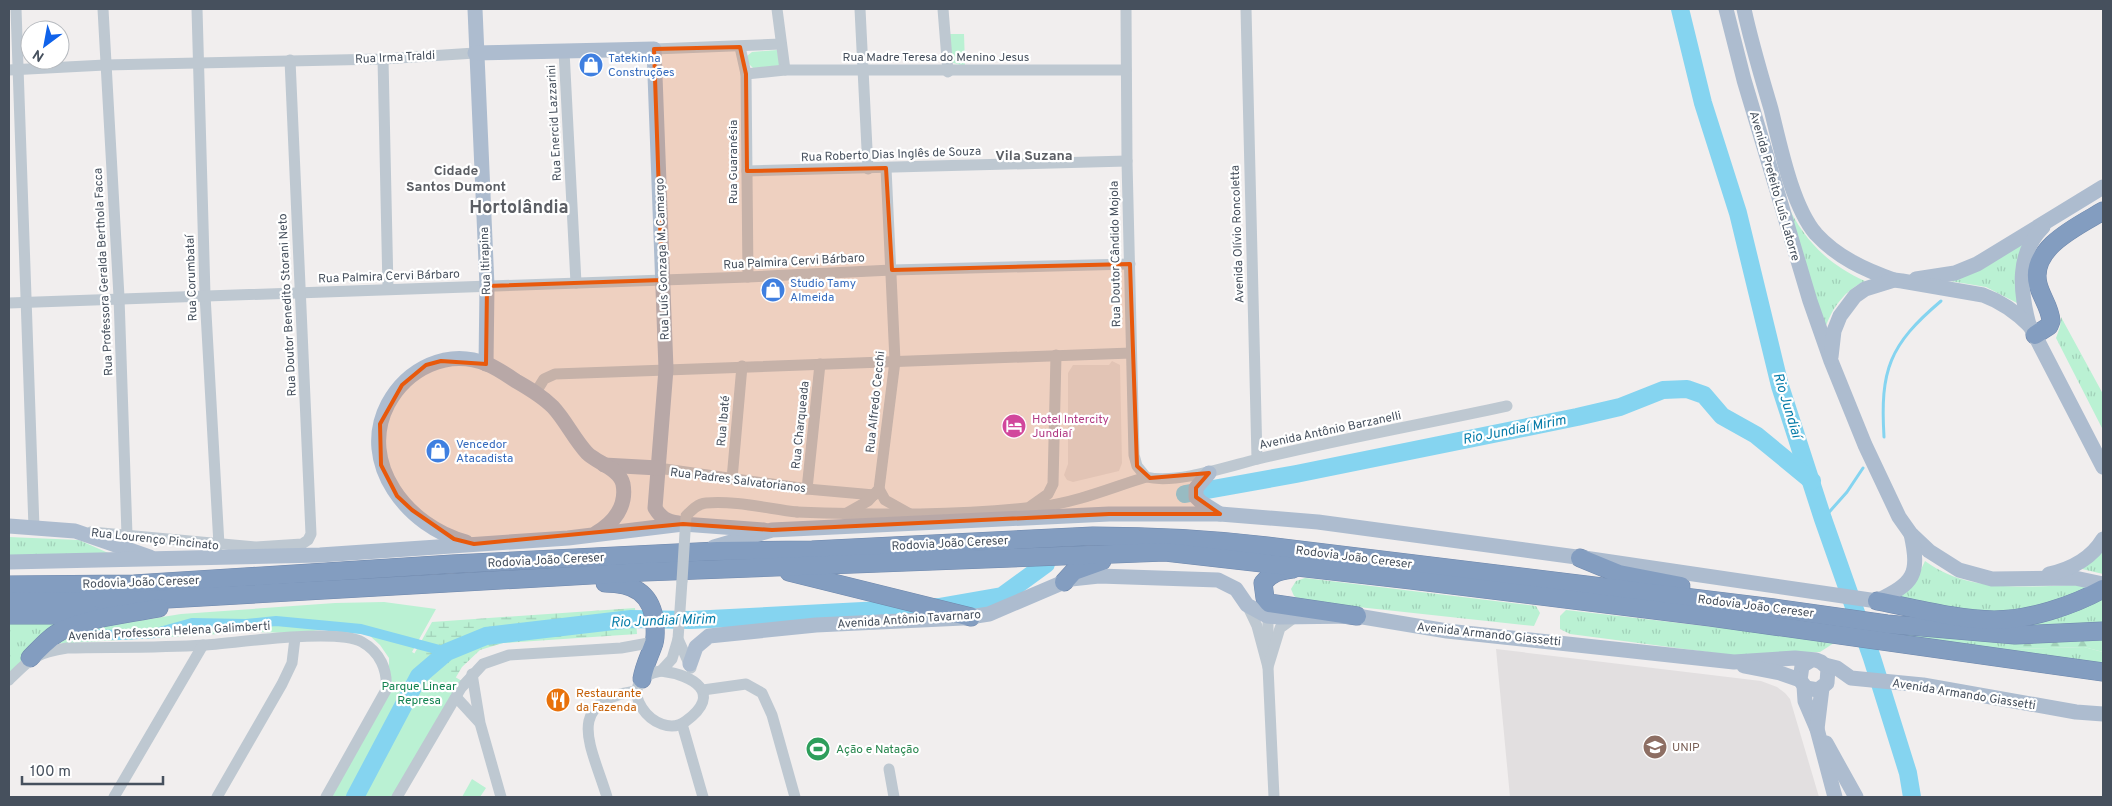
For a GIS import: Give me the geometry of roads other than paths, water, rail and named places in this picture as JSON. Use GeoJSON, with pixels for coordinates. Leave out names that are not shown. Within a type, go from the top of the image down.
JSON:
{"type":"FeatureCollection","features":[{"type":"Feature","properties":{"kind":"highway"},"geometry":{"type":"LineString","coordinates":[[2032,330],[2049,326],[2051,320],[2036,274],[2043,255],[2075,228],[2103,211]]}},
{"type":"Feature","properties":{"kind":"highway","name":"Rodovia João Cereser"},"geometry":{"type":"LineString","coordinates":[[9,585],[134,584],[452,564],[812,550],[1093,536],[1219,540],[1774,608],[1887,624],[2012,626]]}},
{"type":"Feature","properties":{"kind":"highway"},"geometry":{"type":"LineString","coordinates":[[1064,582],[1074,571],[1096,563],[1165,552]]}},
{"type":"Feature","properties":{"kind":"highway","name":"Rodovia João Cereser"},"geometry":{"type":"LineString","coordinates":[[9,602],[212,597],[479,581],[768,567],[1023,559],[1165,552],[1331,570],[1818,632],[2103,672]]}},
{"type":"Feature","properties":{"kind":"highway"},"geometry":{"type":"LineString","coordinates":[[1580,558],[1619,574],[1774,608]]}},
{"type":"Feature","properties":{"kind":"highway"},"geometry":{"type":"LineString","coordinates":[[768,567],[964,615]]}},
{"type":"Feature","properties":{"kind":"highway"},"geometry":{"type":"LineString","coordinates":[[1331,570],[1298,569],[1278,572],[1269,576],[1264,583],[1263,590],[1268,609],[1356,616]]}},
{"type":"Feature","properties":{"kind":"highway"},"geometry":{"type":"LineString","coordinates":[[479,581],[549,585],[620,584],[640,592],[649,600],[654,609],[655,638],[654,666],[639,685]]}},
{"type":"Feature","properties":{"kind":"highway"},"geometry":{"type":"LineString","coordinates":[[2012,626],[2103,589]]}},
{"type":"Feature","properties":{"kind":"highway"},"geometry":{"type":"LineString","coordinates":[[30,658],[47,640],[63,630],[97,620],[212,597]]}},
{"type":"Feature","properties":{"kind":"highway"},"geometry":{"type":"LineString","coordinates":[[1877,601],[2012,626],[2103,631]]}},
{"type":"Feature","properties":{"kind":"highway"},"geometry":{"type":"LineString","coordinates":[[9,615],[131,614]]}},
{"type":"Feature","properties":{"kind":"main road","name":"Rua Itirapina"},"geometry":{"type":"LineString","coordinates":[[475,9],[475,53],[486,286],[486,364]]}},
{"type":"Feature","properties":{"kind":"main road","name":"Avenida Prefeito Luís Latorre"},"geometry":{"type":"LineString","coordinates":[[1726,9],[1788,229],[1831,361],[1886,493],[1911,534]]}},
{"type":"Feature","properties":{"kind":"main road","name":"Avenida Prefeito Luís Latorre"},"geometry":{"type":"LineString","coordinates":[[1744,9],[1786,164],[1802,210],[1815,232],[1828,246],[1869,271],[1898,280],[1983,295],[2017,313],[2032,330]]}},
{"type":"Feature","properties":{"kind":"main road","name":"Rua Irma Traldi"},"geometry":{"type":"LineString","coordinates":[[475,53],[654,49]]}},
{"type":"Feature","properties":{"kind":"main road","name":"Rua Luís Gonzaga M. Camargo"},"geometry":{"type":"LineString","coordinates":[[654,49],[666,369],[654,508],[668,522],[683,524]]}},
{"type":"Feature","properties":{"kind":"main road"},"geometry":{"type":"LineString","coordinates":[[1831,361],[1834,331],[1847,305],[1865,290],[1898,280],[1946,275],[1966,269],[2103,187]]}},
{"type":"Feature","properties":{"kind":"main road"},"geometry":{"type":"LineString","coordinates":[[2055,216],[2033,239],[2024,262],[2022,287],[2032,330],[2103,467]]}},
{"type":"Feature","properties":{"kind":"main road"},"geometry":{"type":"LineString","coordinates":[[474,544],[454,539],[427,522],[397,496],[386,479],[379,450],[380,424],[393,396],[402,385],[426,365],[441,361],[460,359],[486,364],[536,392],[554,408],[586,452],[616,473],[623,483],[622,503],[616,518],[593,535]]}},
{"type":"Feature","properties":{"kind":"main road","name":"Rua Padres Salvatorianos"},"geometry":{"type":"LineString","coordinates":[[603,465],[658,468]]}},
{"type":"Feature","properties":{"kind":"main road"},"geometry":{"type":"LineString","coordinates":[[1205,477],[1196,488],[1196,497],[1215,511]]}},
{"type":"Feature","properties":{"kind":"main road"},"geometry":{"type":"LineString","coordinates":[[9,562],[320,555],[593,535],[683,524],[772,530],[1058,516],[1215,511],[1318,522],[1877,601],[1899,590],[1912,574],[1916,556],[1911,534]]}},
{"type":"Feature","properties":{"kind":"main road","name":"Rua Lourenço Pincinato"},"geometry":{"type":"LineString","coordinates":[[9,526],[75,531]]}},
{"type":"Feature","properties":{"kind":"main road"},"geometry":{"type":"LineString","coordinates":[[693,554],[772,530]]}},
{"type":"Feature","properties":{"kind":"main road"},"geometry":{"type":"LineString","coordinates":[[75,531],[158,560]]}},
{"type":"Feature","properties":{"kind":"main road"},"geometry":{"type":"LineString","coordinates":[[1911,534],[1943,562],[1959,570],[1992,579],[2075,578],[2103,584]]}},
{"type":"Feature","properties":{"kind":"main road"},"geometry":{"type":"LineString","coordinates":[[2033,578],[2061,571],[2082,561],[2094,552],[2103,539]]}},
{"type":"Feature","properties":{"kind":"main road","name":"Avenida Antônio Tavarnaro"},"geometry":{"type":"LineString","coordinates":[[690,664],[696,647],[709,636],[816,625],[997,611],[1064,582],[1099,576],[1218,580],[1236,589],[1247,605]]}},
{"type":"Feature","properties":{"kind":"main road","name":"Avenida Armando Giassetti"},"geometry":{"type":"LineString","coordinates":[[1247,605],[1294,617],[1356,616],[1447,630],[1734,662],[1795,658],[1810,661]]}},
{"type":"Feature","properties":{"kind":"main road"},"geometry":{"type":"LineString","coordinates":[[1835,797],[1817,729],[1823,687],[1829,678],[1825,665],[1821,662],[1810,661],[1802,666],[1805,701],[1817,729],[1856,797]]}},
{"type":"Feature","properties":{"kind":"main road","name":"Avenida Armando Giassetti"},"geometry":{"type":"LineString","coordinates":[[1734,662],[1802,683]]}},
{"type":"Feature","properties":{"kind":"main road","name":"Avenida Armando Giassetti"},"geometry":{"type":"LineString","coordinates":[[1825,665],[1836,668],[1853,678]]}},
{"type":"Feature","properties":{"kind":"main road","name":"Avenida Armando Giassetti"},"geometry":{"type":"LineString","coordinates":[[1823,687],[1853,678],[1923,685],[2076,712],[2103,714]]}},
{"type":"Feature","properties":{"kind":"main road"},"geometry":{"type":"LineString","coordinates":[[1802,683],[1814,690],[1823,687]]}},
{"type":"Feature","properties":{"kind":"main road","name":"Avenida Armando Giassetti"},"geometry":{"type":"LineString","coordinates":[[2076,712],[2089,718],[2103,721]]}},
{"type":"Feature","properties":{"kind":"street"},"geometry":{"type":"LineString","coordinates":[[16,9],[13,70],[26,302],[34,528]]}},
{"type":"Feature","properties":{"kind":"street","name":"Rua Professora Geralda Berthola Facca"},"geometry":{"type":"LineString","coordinates":[[103,9],[119,297],[127,535]]}},
{"type":"Feature","properties":{"kind":"street","name":"Rua Corumbataí"},"geometry":{"type":"LineString","coordinates":[[197,9],[205,295],[219,545]]}},
{"type":"Feature","properties":{"kind":"street"},"geometry":{"type":"LineString","coordinates":[[777,9],[780,44],[785,70]]}},
{"type":"Feature","properties":{"kind":"street"},"geometry":{"type":"LineString","coordinates":[[860,9],[868,169]]}},
{"type":"Feature","properties":{"kind":"street"},"geometry":{"type":"LineString","coordinates":[[944,9],[948,72]]}},
{"type":"Feature","properties":{"kind":"street","name":"Avenida Olívio Roncoletta"},"geometry":{"type":"LineString","coordinates":[[1246,9],[1256,459]]}},
{"type":"Feature","properties":{"kind":"street","name":"Rua Doutor Cândido Mojola"},"geometry":{"type":"LineString","coordinates":[[1124,11],[1134,455],[1137,466],[1146,476]]}},
{"type":"Feature","properties":{"kind":"street","name":"Rua Irma Traldi"},"geometry":{"type":"LineString","coordinates":[[654,49],[780,44]]}},
{"type":"Feature","properties":{"kind":"street","name":"Rua Guaranésia"},"geometry":{"type":"LineString","coordinates":[[740,47],[746,74],[748,277]]}},
{"type":"Feature","properties":{"kind":"street","name":"Rua Enercid Lazzarini"},"geometry":{"type":"LineString","coordinates":[[564,51],[576,283]]}},
{"type":"Feature","properties":{"kind":"street","name":"Rua Irma Traldi"},"geometry":{"type":"LineString","coordinates":[[13,70],[105,65],[383,59],[475,53]]}},
{"type":"Feature","properties":{"kind":"street"},"geometry":{"type":"LineString","coordinates":[[383,59],[388,289]]}},
{"type":"Feature","properties":{"kind":"street","name":"Rua Doutor Benedito Storani Neto"},"geometry":{"type":"LineString","coordinates":[[290,60],[311,527],[308,540],[302,544]]}},
{"type":"Feature","properties":{"kind":"street","name":"Rua Madre Teresa do Menino Jesus"},"geometry":{"type":"LineString","coordinates":[[746,74],[785,70],[948,72],[1126,70]]}},
{"type":"Feature","properties":{"kind":"street","name":"Rua Roberto Dias Inglês de Souza"},"geometry":{"type":"LineString","coordinates":[[746,171],[1127,161]]}},
{"type":"Feature","properties":{"kind":"street","name":"Rua Alfredo Cecchi"},"geometry":{"type":"LineString","coordinates":[[876,492],[895,361],[886,168]]}},
{"type":"Feature","properties":{"kind":"street","name":"Rua Palmira Cervi Bárbaro"},"geometry":{"type":"LineString","coordinates":[[9,303],[119,297],[748,277],[892,270],[1130,264]]}},
{"type":"Feature","properties":{"kind":"street"},"geometry":{"type":"LineString","coordinates":[[536,392],[544,378],[556,374],[1132,353]]}},
{"type":"Feature","properties":{"kind":"street"},"geometry":{"type":"LineString","coordinates":[[1030,506],[1048,494],[1052,484],[1056,355]]}},
{"type":"Feature","properties":{"kind":"street","name":"Rua Charqueada"},"geometry":{"type":"LineString","coordinates":[[807,489],[820,364]]}},
{"type":"Feature","properties":{"kind":"street","name":"Rua Ibaté"},"geometry":{"type":"LineString","coordinates":[[732,479],[742,366]]}},
{"type":"Feature","properties":{"kind":"street","name":"Avenida Antônio Barzanelli"},"geometry":{"type":"LineString","coordinates":[[1146,476],[1158,478],[1205,477],[1256,459],[1507,406]]}},
{"type":"Feature","properties":{"kind":"street","name":"Rua Padres Salvatorianos"},"geometry":{"type":"LineString","coordinates":[[658,468],[807,489],[876,492]]}},
{"type":"Feature","properties":{"kind":"street"},"geometry":{"type":"LineString","coordinates":[[654,666],[672,659],[678,636],[686,516],[694,507],[704,503],[797,512],[845,514],[964,513],[1058,503],[1146,476]]}},
{"type":"Feature","properties":{"kind":"street"},"geometry":{"type":"LineString","coordinates":[[845,514],[856,509],[876,492],[885,500],[912,514]]}},
{"type":"Feature","properties":{"kind":"street","name":"Rua Lourenço Pincinato"},"geometry":{"type":"LineString","coordinates":[[75,531],[219,545],[256,547],[302,544]]}},
{"type":"Feature","properties":{"kind":"street"},"geometry":{"type":"LineString","coordinates":[[1247,605],[1257,626],[1268,667]]}},
{"type":"Feature","properties":{"kind":"street"},"geometry":{"type":"LineString","coordinates":[[1268,609],[1268,667],[1274,797]]}},
{"type":"Feature","properties":{"kind":"street"},"geometry":{"type":"LineString","coordinates":[[1268,667],[1280,628],[1294,617]]}},
{"type":"Feature","properties":{"kind":"street"},"geometry":{"type":"LineString","coordinates":[[608,797],[589,736],[591,712],[601,702],[615,694],[639,685],[638,702],[649,717],[660,724],[672,726],[682,724],[699,708],[704,697],[678,636]]}},
{"type":"Feature","properties":{"kind":"street","name":"Avenida Professora Helena Galimberti"},"geometry":{"type":"LineString","coordinates":[[9,680],[30,658],[67,648],[203,645],[295,638],[340,637],[356,639],[370,647],[383,664],[386,690],[326,797]]}},
{"type":"Feature","properties":{"kind":"street"},"geometry":{"type":"LineString","coordinates":[[217,797],[282,684],[292,663],[295,638]]}},
{"type":"Feature","properties":{"kind":"street"},"geometry":{"type":"LineString","coordinates":[[397,797],[456,697],[472,674],[483,664],[510,655],[621,648],[655,638]]}},
{"type":"Feature","properties":{"kind":"street"},"geometry":{"type":"LineString","coordinates":[[114,797],[203,645]]}},
{"type":"Feature","properties":{"kind":"street"},"geometry":{"type":"LineString","coordinates":[[621,648],[654,666],[674,672],[700,686],[746,684],[762,693],[772,715],[795,797]]}},
{"type":"Feature","properties":{"kind":"street"},"geometry":{"type":"LineString","coordinates":[[472,674],[480,723],[501,797]]}},
{"type":"Feature","properties":{"kind":"street"},"geometry":{"type":"LineString","coordinates":[[456,697],[480,723]]}},
{"type":"Feature","properties":{"kind":"street"},"geometry":{"type":"LineString","coordinates":[[682,724],[704,797]]}},
{"type":"Feature","properties":{"kind":"street"},"geometry":{"type":"LineString","coordinates":[[888,769],[894,797]]}},
{"type":"Feature","properties":{"kind":"waterway","name":"Rio Jundiaí"},"geometry":{"type":"LineString","coordinates":[[1680,9],[1703,103],[1738,213],[1780,386],[1823,519],[1872,658],[1908,773],[1912,797]]}},
{"type":"Feature","properties":{"kind":"waterway"},"geometry":{"type":"LineString","coordinates":[[1884,437],[1884,394],[1891,360],[1910,331],[1941,301]]}},
{"type":"Feature","properties":{"kind":"waterway","name":"Rio Jundiaí Mirim"},"geometry":{"type":"LineString","coordinates":[[1185,494],[1296,474],[1577,417],[1620,407],[1663,390],[1687,389],[1704,395],[1722,416],[1756,435],[1812,481]]}},
{"type":"Feature","properties":{"kind":"waterway"},"geometry":{"type":"LineString","coordinates":[[1823,519],[1847,492],[1863,468]]}},
{"type":"Feature","properties":{"kind":"waterway","name":"Rio Jundiaí Mirim"},"geometry":{"type":"LineString","coordinates":[[355,797],[419,676],[447,652],[486,636],[631,619],[691,620],[939,607],[1002,596],[1046,564]]}},
{"type":"Feature","properties":{"kind":"waterway"},"geometry":{"type":"LineString","coordinates":[[84,634],[121,635],[156,633],[192,623],[246,624],[276,621],[361,629],[447,652]]}},
{"type":"Feature","properties":{"kind":"place","name":"Tatekinha Construções"},"geometry":{"type":"Point","coordinates":[591,65]}},
{"type":"Feature","properties":{"kind":"place","name":"Studio Tamy Almeida"},"geometry":{"type":"Point","coordinates":[773,290]}},
{"type":"Feature","properties":{"kind":"place","name":"Hotel Intercity Jundiaí"},"geometry":{"type":"Point","coordinates":[1014,426]}},
{"type":"Feature","properties":{"kind":"place","name":"Vencedor Atacadista"},"geometry":{"type":"Point","coordinates":[438,451]}},
{"type":"Feature","properties":{"kind":"place","name":"Restaurante da Fazenda"},"geometry":{"type":"Point","coordinates":[558,700]}},
{"type":"Feature","properties":{"kind":"place","name":"UNIP"},"geometry":{"type":"Point","coordinates":[1655,747]}},
{"type":"Feature","properties":{"kind":"place","name":"Ação e Natação"},"geometry":{"type":"Point","coordinates":[818,749]}},
{"type":"Feature","properties":{"kind":"district","name":"Vila Suzana"},"geometry":{"type":"Point","coordinates":[1034,155]}},
{"type":"Feature","properties":{"kind":"district","name":"Cidade Santos Dumont"},"geometry":{"type":"Point","coordinates":[456,178]}},
{"type":"Feature","properties":{"kind":"district","name":"Hortolândia"},"geometry":{"type":"Point","coordinates":[519,207]}},
{"type":"Feature","properties":{"kind":"park label","name":"Parque Linear Represa"},"geometry":{"type":"Point","coordinates":[419,693]}}]}
